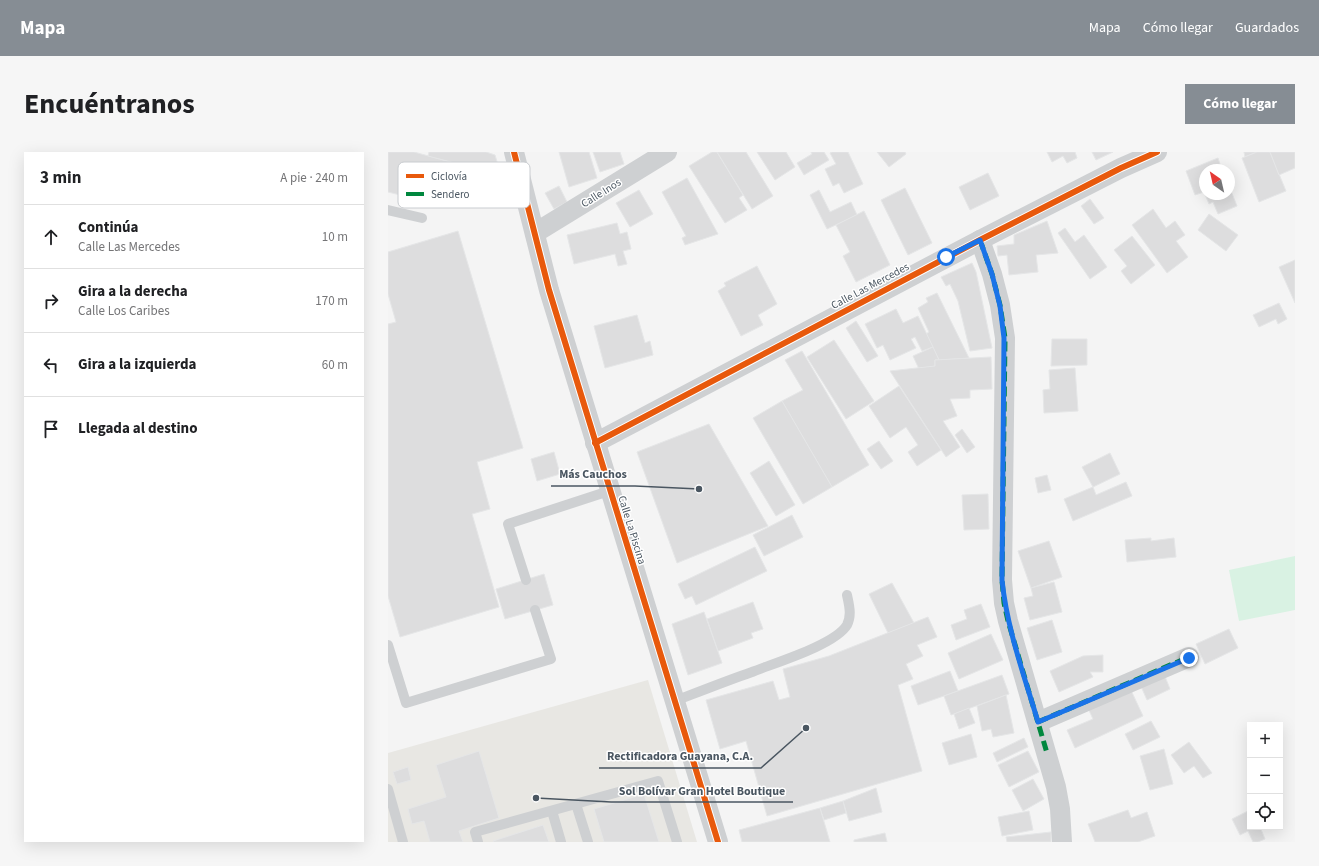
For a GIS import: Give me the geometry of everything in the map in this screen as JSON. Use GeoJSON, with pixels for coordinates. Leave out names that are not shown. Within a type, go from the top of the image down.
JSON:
{"type":"FeatureCollection","features":[{"type":"Feature","properties":{"kind":"street","name":"Calle La Piscina"},"geometry":{"type":"LineString","coordinates":[[514,152],[517,162]]}},
{"type":"Feature","properties":{"kind":"street","name":"Calle Inos"},"geometry":{"type":"LineString","coordinates":[[535,233],[668,152]]}},
{"type":"Feature","properties":{"kind":"street","name":"Calle Las Mercedes"},"geometry":{"type":"LineString","coordinates":[[595,443],[980,240],[1101,178],[1157,152]]}},
{"type":"Feature","properties":{"kind":"street","name":"Calle La Piscina"},"geometry":{"type":"LineString","coordinates":[[529,208],[549,290],[718,842]]}},
{"type":"Feature","properties":{"kind":"street"},"geometry":{"type":"LineString","coordinates":[[980,240],[992,274],[998,299],[1004,338],[1002,580],[1004,603],[1056,787],[1062,842]]}},
{"type":"Feature","properties":{"kind":"street"},"geometry":{"type":"LineString","coordinates":[[1038,722],[1189,658]]}},
{"type":"Feature","properties":{"kind":"lane"},"geometry":{"type":"LineString","coordinates":[[388,210],[422,218]]}},
{"type":"Feature","properties":{"kind":"lane"},"geometry":{"type":"LineString","coordinates":[[526,580],[508,524],[610,491]]}},
{"type":"Feature","properties":{"kind":"lane"},"geometry":{"type":"LineString","coordinates":[[675,701],[793,656],[830,639],[840,632],[849,620],[850,609],[847,595]]}},
{"type":"Feature","properties":{"kind":"lane"},"geometry":{"type":"LineString","coordinates":[[388,645],[406,703],[551,660],[535,610]]}},
{"type":"Feature","properties":{"kind":"lane"},"geometry":{"type":"LineString","coordinates":[[478,842],[475,832],[658,781],[677,842]]}},
{"type":"Feature","properties":{"kind":"lane"},"geometry":{"type":"LineString","coordinates":[[388,789],[403,842]]}},
{"type":"Feature","properties":{"kind":"lane"},"geometry":{"type":"LineString","coordinates":[[576,804],[588,842]]}},
{"type":"Feature","properties":{"kind":"lane"},"geometry":{"type":"LineString","coordinates":[[552,811],[561,842]]}},
{"type":"Feature","properties":{"kind":"shaded area"},"geometry":{"type":"Polygon","coordinates":[[[648,680],[697,842],[388,842],[388,753],[648,680]]]}},
{"type":"Feature","properties":{"kind":"green space"},"geometry":{"type":"Polygon","coordinates":[[[1295,556],[1295,610],[1239,621],[1229,570],[1295,556]]]}},
{"type":"Feature","properties":{"kind":"building"},"geometry":{"type":"Polygon","coordinates":[[[388,152],[414,152],[451,162],[398,162],[398,194],[388,192],[388,152]]]}},
{"type":"Feature","properties":{"kind":"building"},"geometry":{"type":"Polygon","coordinates":[[[429,152],[486,152],[495,155],[497,162],[451,162],[428,156],[429,152]]]}},
{"type":"Feature","properties":{"kind":"building"},"geometry":{"type":"Polygon","coordinates":[[[559,152],[589,152],[597,178],[569,187],[559,152]]]}},
{"type":"Feature","properties":{"kind":"building"},"geometry":{"type":"Polygon","coordinates":[[[593,152],[620,152],[624,164],[600,172],[593,152]]]}},
{"type":"Feature","properties":{"kind":"building"},"geometry":{"type":"Polygon","coordinates":[[[712,152],[717,152],[743,195],[739,198],[747,210],[725,223],[689,166],[712,152]]]}},
{"type":"Feature","properties":{"kind":"building"},"geometry":{"type":"Polygon","coordinates":[[[717,152],[746,152],[773,196],[752,209],[717,152]]]}},
{"type":"Feature","properties":{"kind":"building"},"geometry":{"type":"Polygon","coordinates":[[[757,152],[786,152],[795,167],[775,180],[757,152]]]}},
{"type":"Feature","properties":{"kind":"building"},"geometry":{"type":"Polygon","coordinates":[[[811,152],[824,152],[829,160],[804,175],[797,163],[812,154],[811,152]]]}},
{"type":"Feature","properties":{"kind":"building"},"geometry":{"type":"Polygon","coordinates":[[[848,152],[863,184],[844,193],[839,183],[833,186],[825,169],[836,164],[830,153],[848,152]]]}},
{"type":"Feature","properties":{"kind":"building"},"geometry":{"type":"Polygon","coordinates":[[[877,152],[905,152],[906,154],[889,167],[877,152]]]}},
{"type":"Feature","properties":{"kind":"building"},"geometry":{"type":"Polygon","coordinates":[[[1047,152],[1075,152],[1077,158],[1067,163],[1063,156],[1052,162],[1047,152]]]}},
{"type":"Feature","properties":{"kind":"building"},"geometry":{"type":"Polygon","coordinates":[[[1092,152],[1113,152],[1096,160],[1092,152]]]}},
{"type":"Feature","properties":{"kind":"building"},"geometry":{"type":"Polygon","coordinates":[[[1244,152],[1257,152],[1245,157],[1244,152]]]}},
{"type":"Feature","properties":{"kind":"building"},"geometry":{"type":"Polygon","coordinates":[[[1257,152],[1270,152],[1286,191],[1259,202],[1242,158],[1257,152]]]}},
{"type":"Feature","properties":{"kind":"building"},"geometry":{"type":"Polygon","coordinates":[[[1270,152],[1295,152],[1295,168],[1279,175],[1270,152]]]}},
{"type":"Feature","properties":{"kind":"building"},"geometry":{"type":"Polygon","coordinates":[[[1218,158],[1220,164],[1203,164],[1218,158]]]}},
{"type":"Feature","properties":{"kind":"building"},"geometry":{"type":"Polygon","coordinates":[[[1199,166],[1199,194],[1195,195],[1186,171],[1199,166]]]}},
{"type":"Feature","properties":{"kind":"building"},"geometry":{"type":"Polygon","coordinates":[[[988,173],[999,196],[970,210],[959,187],[988,173]]]}},
{"type":"Feature","properties":{"kind":"building"},"geometry":{"type":"Polygon","coordinates":[[[687,178],[718,234],[685,245],[682,238],[686,236],[662,192],[687,178]]]}},
{"type":"Feature","properties":{"kind":"building"},"geometry":{"type":"Polygon","coordinates":[[[559,186],[567,202],[554,209],[545,193],[559,186]]]}},
{"type":"Feature","properties":{"kind":"building"},"geometry":{"type":"Polygon","coordinates":[[[905,188],[932,243],[908,255],[881,200],[905,188]]]}},
{"type":"Feature","properties":{"kind":"building"},"geometry":{"type":"Polygon","coordinates":[[[639,190],[653,214],[630,227],[616,203],[639,190]]]}},
{"type":"Feature","properties":{"kind":"building"},"geometry":{"type":"Polygon","coordinates":[[[819,190],[830,212],[851,202],[857,215],[827,229],[810,195],[819,190]]]}},
{"type":"Feature","properties":{"kind":"building"},"geometry":{"type":"Polygon","coordinates":[[[1090,199],[1104,218],[1094,224],[1081,206],[1090,199]]]}},
{"type":"Feature","properties":{"kind":"building"},"geometry":{"type":"Polygon","coordinates":[[[1207,200],[1235,200],[1237,206],[1218,214],[1213,202],[1209,204],[1207,200]]]}},
{"type":"Feature","properties":{"kind":"building"},"geometry":{"type":"Polygon","coordinates":[[[1153,209],[1166,228],[1175,221],[1185,235],[1176,241],[1188,257],[1167,273],[1132,225],[1153,209]]]}},
{"type":"Feature","properties":{"kind":"building"},"geometry":{"type":"Polygon","coordinates":[[[864,211],[890,265],[856,282],[843,256],[850,252],[836,225],[864,211]]]}},
{"type":"Feature","properties":{"kind":"building"},"geometry":{"type":"Polygon","coordinates":[[[1209,214],[1238,235],[1226,251],[1198,230],[1209,214]]]}},
{"type":"Feature","properties":{"kind":"building"},"geometry":{"type":"Polygon","coordinates":[[[1047,221],[1058,253],[1036,255],[1038,272],[1009,275],[1007,255],[998,256],[997,246],[1014,244],[1014,235],[1047,221]]]}},
{"type":"Feature","properties":{"kind":"building"},"geometry":{"type":"Polygon","coordinates":[[[617,223],[620,234],[627,232],[631,249],[623,251],[627,264],[618,266],[615,254],[574,264],[567,235],[617,223]]]}},
{"type":"Feature","properties":{"kind":"building"},"geometry":{"type":"Polygon","coordinates":[[[1065,228],[1075,242],[1084,235],[1107,267],[1090,279],[1058,233],[1065,228]]]}},
{"type":"Feature","properties":{"kind":"building"},"geometry":{"type":"Polygon","coordinates":[[[458,231],[523,448],[477,462],[490,509],[472,514],[499,607],[400,637],[388,596],[388,324],[396,322],[388,294],[388,252],[458,231]]]}},
{"type":"Feature","properties":{"kind":"building"},"geometry":{"type":"Polygon","coordinates":[[[1132,236],[1155,265],[1131,284],[1121,271],[1127,266],[1114,250],[1132,236]]]}},
{"type":"Feature","properties":{"kind":"building"},"geometry":{"type":"Polygon","coordinates":[[[1295,260],[1295,303],[1279,267],[1295,260]]]}},
{"type":"Feature","properties":{"kind":"building"},"geometry":{"type":"Polygon","coordinates":[[[972,263],[976,272],[992,348],[970,351],[958,301],[950,284],[946,286],[941,277],[972,263]]]}},
{"type":"Feature","properties":{"kind":"building"},"geometry":{"type":"Polygon","coordinates":[[[757,266],[777,304],[758,315],[763,325],[741,336],[718,291],[726,286],[724,283],[757,266]]]}},
{"type":"Feature","properties":{"kind":"building"},"geometry":{"type":"Polygon","coordinates":[[[937,293],[969,358],[939,360],[926,334],[929,332],[918,308],[928,302],[926,298],[937,293]]]}},
{"type":"Feature","properties":{"kind":"building"},"geometry":{"type":"Polygon","coordinates":[[[1279,303],[1287,319],[1278,324],[1276,319],[1259,327],[1253,315],[1279,303]]]}},
{"type":"Feature","properties":{"kind":"building"},"geometry":{"type":"Polygon","coordinates":[[[896,309],[903,323],[918,316],[933,347],[922,351],[915,337],[911,339],[916,348],[890,360],[883,345],[877,348],[865,324],[896,309]]]}},
{"type":"Feature","properties":{"kind":"building"},"geometry":{"type":"Polygon","coordinates":[[[637,315],[645,343],[650,341],[653,355],[605,368],[594,326],[637,315]]]}},
{"type":"Feature","properties":{"kind":"building"},"geometry":{"type":"Polygon","coordinates":[[[856,321],[878,356],[867,362],[846,328],[856,321]]]}},
{"type":"Feature","properties":{"kind":"building"},"geometry":{"type":"Polygon","coordinates":[[[1052,339],[1087,339],[1087,365],[1051,366],[1052,339]]]}},
{"type":"Feature","properties":{"kind":"building"},"geometry":{"type":"Polygon","coordinates":[[[834,340],[874,401],[846,419],[807,357],[834,340]]]}},
{"type":"Feature","properties":{"kind":"building"},"geometry":{"type":"Polygon","coordinates":[[[933,347],[939,360],[935,360],[935,366],[919,369],[913,356],[933,347]]]}},
{"type":"Feature","properties":{"kind":"building"},"geometry":{"type":"Polygon","coordinates":[[[802,351],[869,465],[832,487],[782,401],[803,390],[785,360],[802,351]]]}},
{"type":"Feature","properties":{"kind":"building"},"geometry":{"type":"Polygon","coordinates":[[[991,357],[992,389],[970,390],[970,398],[950,399],[957,416],[943,421],[960,447],[946,457],[890,371],[935,366],[935,360],[991,357]]]}},
{"type":"Feature","properties":{"kind":"building"},"geometry":{"type":"Polygon","coordinates":[[[1075,368],[1078,411],[1044,413],[1043,390],[1050,389],[1049,370],[1075,368]]]}},
{"type":"Feature","properties":{"kind":"building"},"geometry":{"type":"Polygon","coordinates":[[[899,386],[941,450],[917,466],[908,452],[918,445],[906,427],[890,438],[869,406],[899,386]]]}},
{"type":"Feature","properties":{"kind":"building"},"geometry":{"type":"Polygon","coordinates":[[[782,401],[832,487],[803,504],[753,418],[782,401]]]}},
{"type":"Feature","properties":{"kind":"building"},"geometry":{"type":"Polygon","coordinates":[[[709,424],[768,526],[677,563],[637,452],[709,424]]]}},
{"type":"Feature","properties":{"kind":"building"},"geometry":{"type":"Polygon","coordinates":[[[962,429],[975,447],[967,453],[955,435],[962,429]]]}},
{"type":"Feature","properties":{"kind":"building"},"geometry":{"type":"Polygon","coordinates":[[[879,441],[893,461],[881,469],[867,449],[879,441]]]}},
{"type":"Feature","properties":{"kind":"building"},"geometry":{"type":"Polygon","coordinates":[[[554,452],[560,474],[537,481],[531,459],[554,452]]]}},
{"type":"Feature","properties":{"kind":"building"},"geometry":{"type":"Polygon","coordinates":[[[1110,453],[1120,474],[1093,487],[1082,467],[1110,453]]]}},
{"type":"Feature","properties":{"kind":"building"},"geometry":{"type":"Polygon","coordinates":[[[769,461],[795,505],[776,516],[750,473],[769,461]]]}},
{"type":"Feature","properties":{"kind":"building"},"geometry":{"type":"Polygon","coordinates":[[[1047,475],[1051,490],[1038,493],[1035,478],[1047,475]]]}},
{"type":"Feature","properties":{"kind":"building"},"geometry":{"type":"Polygon","coordinates":[[[1126,482],[1132,496],[1073,521],[1064,499],[1093,487],[1096,495],[1126,482]]]}},
{"type":"Feature","properties":{"kind":"building"},"geometry":{"type":"Polygon","coordinates":[[[988,494],[989,529],[964,530],[962,495],[988,494]]]}},
{"type":"Feature","properties":{"kind":"building"},"geometry":{"type":"Polygon","coordinates":[[[792,515],[803,537],[764,556],[753,535],[792,515]]]}},
{"type":"Feature","properties":{"kind":"building"},"geometry":{"type":"Polygon","coordinates":[[[1151,538],[1151,541],[1174,538],[1176,557],[1127,562],[1125,540],[1151,538]]]}},
{"type":"Feature","properties":{"kind":"building"},"geometry":{"type":"Polygon","coordinates":[[[1049,541],[1062,577],[1031,588],[1018,551],[1049,541]]]}},
{"type":"Feature","properties":{"kind":"building"},"geometry":{"type":"Polygon","coordinates":[[[755,547],[767,571],[696,605],[692,596],[685,599],[678,584],[755,547]]]}},
{"type":"Feature","properties":{"kind":"building"},"geometry":{"type":"Polygon","coordinates":[[[544,574],[553,605],[505,619],[496,589],[544,574]]]}},
{"type":"Feature","properties":{"kind":"building"},"geometry":{"type":"Polygon","coordinates":[[[1054,582],[1062,612],[1030,620],[1024,598],[1033,596],[1031,588],[1054,582]]]}},
{"type":"Feature","properties":{"kind":"building"},"geometry":{"type":"Polygon","coordinates":[[[892,583],[914,623],[888,633],[869,594],[892,583]]]}},
{"type":"Feature","properties":{"kind":"building"},"geometry":{"type":"Polygon","coordinates":[[[753,602],[763,629],[751,633],[753,638],[718,651],[707,619],[753,602]]]}},
{"type":"Feature","properties":{"kind":"building"},"geometry":{"type":"Polygon","coordinates":[[[981,604],[990,627],[956,640],[951,625],[967,619],[964,610],[981,604]]]}},
{"type":"Feature","properties":{"kind":"building"},"geometry":{"type":"Polygon","coordinates":[[[704,612],[722,663],[688,675],[672,624],[704,612]]]}},
{"type":"Feature","properties":{"kind":"building"},"geometry":{"type":"Polygon","coordinates":[[[928,617],[937,637],[917,645],[923,656],[906,664],[913,679],[898,685],[922,771],[767,816],[746,741],[720,749],[706,700],[773,681],[779,700],[790,697],[783,669],[829,656],[928,617]]]}},
{"type":"Feature","properties":{"kind":"building"},"geometry":{"type":"Polygon","coordinates":[[[1052,620],[1062,652],[1037,660],[1027,628],[1052,620]]]}},
{"type":"Feature","properties":{"kind":"building"},"geometry":{"type":"Polygon","coordinates":[[[1229,629],[1238,648],[1205,664],[1196,644],[1229,629]]]}},
{"type":"Feature","properties":{"kind":"building"},"geometry":{"type":"Polygon","coordinates":[[[991,634],[1003,660],[959,679],[948,653],[991,634]]]}},
{"type":"Feature","properties":{"kind":"building"},"geometry":{"type":"Polygon","coordinates":[[[1103,655],[1103,672],[1090,672],[1093,677],[1059,692],[1050,671],[1083,656],[1103,655]]]}},
{"type":"Feature","properties":{"kind":"building"},"geometry":{"type":"Polygon","coordinates":[[[950,671],[958,691],[918,705],[911,686],[950,671]]]}},
{"type":"Feature","properties":{"kind":"building"},"geometry":{"type":"Polygon","coordinates":[[[1164,674],[1170,689],[1147,700],[1140,684],[1164,674]]]}},
{"type":"Feature","properties":{"kind":"building"},"geometry":{"type":"Polygon","coordinates":[[[1002,675],[1009,694],[951,715],[944,696],[1002,675]]]}},
{"type":"Feature","properties":{"kind":"building"},"geometry":{"type":"Polygon","coordinates":[[[1129,686],[1143,716],[1075,748],[1067,730],[1093,719],[1087,706],[1129,686]]]}},
{"type":"Feature","properties":{"kind":"building"},"geometry":{"type":"Polygon","coordinates":[[[1006,695],[1014,733],[993,737],[991,729],[982,731],[977,706],[1006,695]]]}},
{"type":"Feature","properties":{"kind":"building"},"geometry":{"type":"Polygon","coordinates":[[[969,708],[975,723],[959,729],[954,714],[969,708]]]}},
{"type":"Feature","properties":{"kind":"building"},"geometry":{"type":"Polygon","coordinates":[[[1151,721],[1160,737],[1133,750],[1125,734],[1151,721]]]}},
{"type":"Feature","properties":{"kind":"building"},"geometry":{"type":"Polygon","coordinates":[[[971,734],[977,757],[949,765],[942,743],[971,734]]]}},
{"type":"Feature","properties":{"kind":"building"},"geometry":{"type":"Polygon","coordinates":[[[1024,738],[1028,747],[997,762],[993,753],[1024,738]]]}},
{"type":"Feature","properties":{"kind":"building"},"geometry":{"type":"Polygon","coordinates":[[[1189,742],[1212,773],[1203,778],[1194,766],[1184,773],[1171,755],[1189,742]]]}},
{"type":"Feature","properties":{"kind":"building"},"geometry":{"type":"Polygon","coordinates":[[[1164,749],[1173,784],[1150,790],[1140,756],[1164,749]]]}},
{"type":"Feature","properties":{"kind":"building"},"geometry":{"type":"Polygon","coordinates":[[[479,751],[499,818],[459,831],[463,842],[430,842],[424,821],[412,824],[408,809],[446,797],[436,765],[479,751]]]}},
{"type":"Feature","properties":{"kind":"building"},"geometry":{"type":"Polygon","coordinates":[[[1028,751],[1039,772],[1009,787],[998,765],[1028,751]]]}},
{"type":"Feature","properties":{"kind":"building"},"geometry":{"type":"Polygon","coordinates":[[[408,767],[411,780],[397,784],[393,772],[408,767]]]}},
{"type":"Feature","properties":{"kind":"building"},"geometry":{"type":"Polygon","coordinates":[[[1033,779],[1044,799],[1023,811],[1012,790],[1033,779]]]}},
{"type":"Feature","properties":{"kind":"building"},"geometry":{"type":"Polygon","coordinates":[[[876,788],[882,812],[849,821],[843,801],[876,788]]]}},
{"type":"Feature","properties":{"kind":"building"},"geometry":{"type":"Polygon","coordinates":[[[644,794],[659,842],[604,842],[594,809],[644,794]]]}},
{"type":"Feature","properties":{"kind":"building"},"geometry":{"type":"Polygon","coordinates":[[[843,801],[846,813],[824,820],[820,808],[843,801]]]}},
{"type":"Feature","properties":{"kind":"building"},"geometry":{"type":"Polygon","coordinates":[[[820,808],[830,842],[742,842],[739,830],[820,808]]]}},
{"type":"Feature","properties":{"kind":"building"},"geometry":{"type":"Polygon","coordinates":[[[1128,810],[1131,818],[1147,812],[1155,836],[1138,842],[1095,842],[1088,824],[1128,810]]]}},
{"type":"Feature","properties":{"kind":"building"},"geometry":{"type":"Polygon","coordinates":[[[1029,811],[1033,830],[1002,836],[998,817],[1029,811]]]}},
{"type":"Feature","properties":{"kind":"building"},"geometry":{"type":"Polygon","coordinates":[[[1247,812],[1247,830],[1261,830],[1265,839],[1258,842],[1253,842],[1248,831],[1240,835],[1232,819],[1247,812]]]}},
{"type":"Feature","properties":{"kind":"building"},"geometry":{"type":"Polygon","coordinates":[[[543,825],[549,842],[493,841],[543,825]]]}},
{"type":"Feature","properties":{"kind":"building"},"geometry":{"type":"Polygon","coordinates":[[[1051,832],[1051,842],[1007,842],[1006,837],[1051,832]]]}},
{"type":"Feature","properties":{"kind":"building"},"geometry":{"type":"Polygon","coordinates":[[[885,833],[887,842],[854,842],[854,840],[885,833]]]}},
{"type":"Feature","properties":{"kind":"marked path"},"geometry":{"type":"LineString","coordinates":[[980,240],[992,274],[1000,305],[1005,338],[1002,580],[1004,603],[1047,753]]}},
{"type":"Feature","properties":{"kind":"marked path"},"geometry":{"type":"LineString","coordinates":[[1038,722],[1189,657]]}},
{"type":"Feature","properties":{"kind":"cycle path"},"geometry":{"type":"LineString","coordinates":[[514,152],[517,162]]}},
{"type":"Feature","properties":{"kind":"cycle path"},"geometry":{"type":"LineString","coordinates":[[595,443],[980,240],[1121,168],[1157,152]]}},
{"type":"Feature","properties":{"kind":"cycle path"},"geometry":{"type":"LineString","coordinates":[[528,208],[549,290],[718,842]]}},
{"type":"Feature","properties":{"kind":"place","name":"Más Cauchos"},"geometry":{"type":"Point","coordinates":[699,489]}},
{"type":"Feature","properties":{"kind":"place","name":"Rectificadora Guayana, C.A."},"geometry":{"type":"Point","coordinates":[806,728]}},
{"type":"Feature","properties":{"kind":"place","name":"Sol Bolívar Gran Hotel Boutique"},"geometry":{"type":"Point","coordinates":[536,798]}},
{"type":"Feature","properties":{"kind":"route"},"geometry":{"type":"LineString","coordinates":[[946,257],[980,240],[992,274],[1000,306],[1004,338],[1002,580],[1004,603],[1038,722],[1140,677],[1189,658]]}}]}
